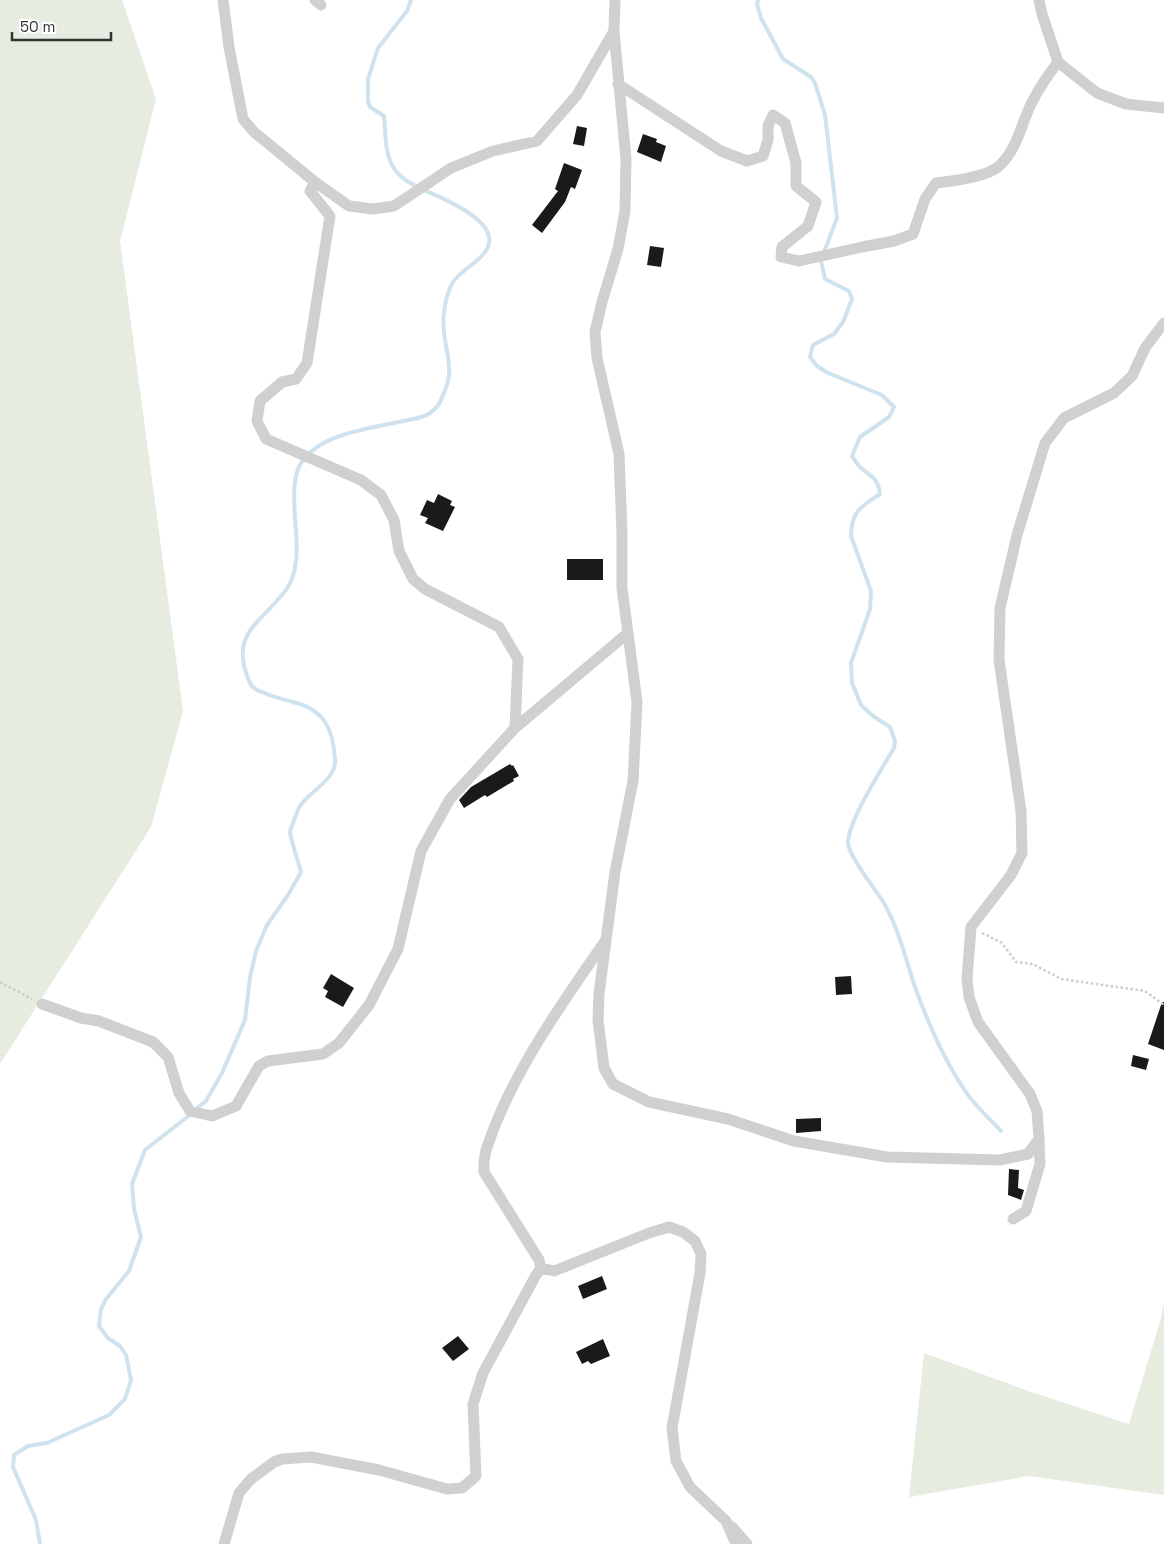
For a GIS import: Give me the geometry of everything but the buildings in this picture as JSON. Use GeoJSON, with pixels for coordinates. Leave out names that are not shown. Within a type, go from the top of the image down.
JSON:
{"type":"FeatureCollection","features":[{"type":"Feature","properties":{"kind":"street"},"geometry":{"type":"LineString","coordinates":[[223,0],[229,47],[243,119],[254,132],[315,182],[349,206],[373,210],[394,206],[451,168],[493,151],[537,141],[577,95],[614,31]]}},
{"type":"Feature","properties":{"kind":"street"},"geometry":{"type":"LineString","coordinates":[[615,0],[614,31],[626,159],[625,210],[618,249],[595,332],[597,358],[619,454],[622,588],[637,702],[633,781],[615,872],[599,994],[598,1020],[604,1068],[613,1084],[649,1102],[728,1119],[794,1141],[887,1157],[1000,1160],[1028,1154],[1039,1139]]}},
{"type":"Feature","properties":{"kind":"street"},"geometry":{"type":"LineString","coordinates":[[1039,0],[1058,62],[1097,93],[1126,104],[1164,108]]}},
{"type":"Feature","properties":{"kind":"street"},"geometry":{"type":"LineString","coordinates":[[618,84],[721,151],[747,161],[762,156],[768,140],[768,126],[773,115],[784,122],[796,163],[796,186],[816,202],[808,226],[782,247],[781,257],[799,261],[894,241],[913,234],[925,199],[936,183],[976,177],[999,167],[1013,148],[1031,104],[1058,62]]}},
{"type":"Feature","properties":{"kind":"street"},"geometry":{"type":"LineString","coordinates":[[315,182],[310,192],[330,216],[307,363],[296,379],[282,382],[260,401],[257,421],[266,439],[361,480],[381,495],[394,520],[399,552],[413,579],[425,589],[499,627],[518,659],[515,728]]}},
{"type":"Feature","properties":{"kind":"street"},"geometry":{"type":"LineString","coordinates":[[1013,1219],[1026,1210],[1040,1164],[1037,1111],[1030,1094],[978,1022],[969,996],[967,979],[971,928],[1011,875],[1022,853],[1021,812],[999,660],[1000,608],[1017,535],[1045,442],[1064,418],[1114,393],[1132,376],[1145,348],[1164,323]]}},
{"type":"Feature","properties":{"kind":"street"},"geometry":{"type":"LineString","coordinates":[[42,1004],[82,1018],[99,1021],[153,1042],[168,1057],[179,1093],[190,1111],[212,1116],[236,1106],[259,1066],[268,1061],[323,1054],[340,1043],[369,1005],[398,949],[420,850],[450,799],[515,728],[628,633]]}},
{"type":"Feature","properties":{"kind":"street"},"geometry":{"type":"LineString","coordinates":[[224,1544],[239,1493],[251,1479],[274,1462],[282,1459],[312,1457],[379,1470],[447,1489],[462,1488],[476,1476],[473,1404],[484,1374],[541,1268],[539,1260],[484,1172],[483,1158],[504,1104],[524,1064],[606,940]]}},
{"type":"Feature","properties":{"kind":"street"},"geometry":{"type":"LineString","coordinates":[[541,1268],[554,1271],[649,1233],[669,1227],[683,1232],[695,1241],[702,1254],[672,1428],[676,1461],[690,1487],[748,1544]]}},
{"type":"Feature","properties":{"kind":"street"},"geometry":{"type":"LineString","coordinates":[[726,1521],[736,1544]]}},
{"type":"Feature","properties":{"kind":"path"},"geometry":{"type":"LineString","coordinates":[[971,928],[1002,943],[1016,962],[1034,964],[1061,979],[1145,991],[1164,1005]]}},
{"type":"Feature","properties":{"kind":"path"},"geometry":{"type":"LineString","coordinates":[[0,982],[42,1004]]}},
{"type":"Feature","properties":{"kind":"shaded area"},"geometry":{"type":"Polygon","coordinates":[[[0,0],[122,0],[156,99],[120,241],[183,711],[151,827],[0,1064],[0,0]]]}},
{"type":"Feature","properties":{"kind":"shaded area"},"geometry":{"type":"Polygon","coordinates":[[[1164,1302],[1164,1495],[1029,1476],[909,1497],[924,1353],[1028,1391],[1129,1424],[1161,1318],[1164,1302]]]}},
{"type":"Feature","properties":{"kind":"waterway"},"geometry":{"type":"LineString","coordinates":[[411,0],[407,11],[378,48],[368,79],[368,101],[370,107],[384,116],[387,149],[393,166],[398,174],[418,187]]}},
{"type":"Feature","properties":{"kind":"waterway"},"geometry":{"type":"LineString","coordinates":[[758,0],[757,4],[761,18],[783,59],[811,77],[815,83],[825,115],[837,218],[824,252]]}},
{"type":"Feature","properties":{"kind":"waterway"},"geometry":{"type":"LineString","coordinates":[[196,1109],[206,1101],[222,1073],[245,1020],[250,977],[256,951],[267,925],[301,872],[290,832],[297,812],[304,801],[332,773],[334,766],[335,759],[332,739],[325,722],[320,716],[304,706],[274,697],[252,687],[244,666],[244,642],[249,632],[285,591],[295,570],[297,550],[294,486],[296,475],[308,454],[332,439],[362,430],[421,417],[427,415],[436,407],[447,387],[449,373],[443,322],[448,293],[457,277],[482,256],[489,244],[486,229],[472,215],[424,190]]}},
{"type":"Feature","properties":{"kind":"waterway"},"geometry":{"type":"LineString","coordinates":[[821,259],[825,279],[849,291],[852,299],[843,322],[834,334],[813,345],[810,357],[817,366],[828,373],[882,395],[894,407],[889,417],[860,437],[852,456],[859,466],[876,481],[880,494],[859,510],[853,521],[851,536],[871,591],[870,609],[851,663],[852,683],[861,705],[873,716],[890,727],[895,741],[894,748],[859,809],[849,833],[848,843],[853,857],[890,915],[899,936],[921,1003],[944,1055],[970,1097],[1001,1131]]}},
{"type":"Feature","properties":{"kind":"waterway"},"geometry":{"type":"LineString","coordinates":[[40,1544],[36,1520],[13,1467],[14,1455],[28,1446],[47,1443],[109,1415],[125,1399],[131,1380],[126,1355],[120,1346],[108,1338],[99,1326],[101,1309],[106,1299],[129,1271],[141,1237],[134,1209],[132,1184],[145,1150],[191,1114]]}}]}
